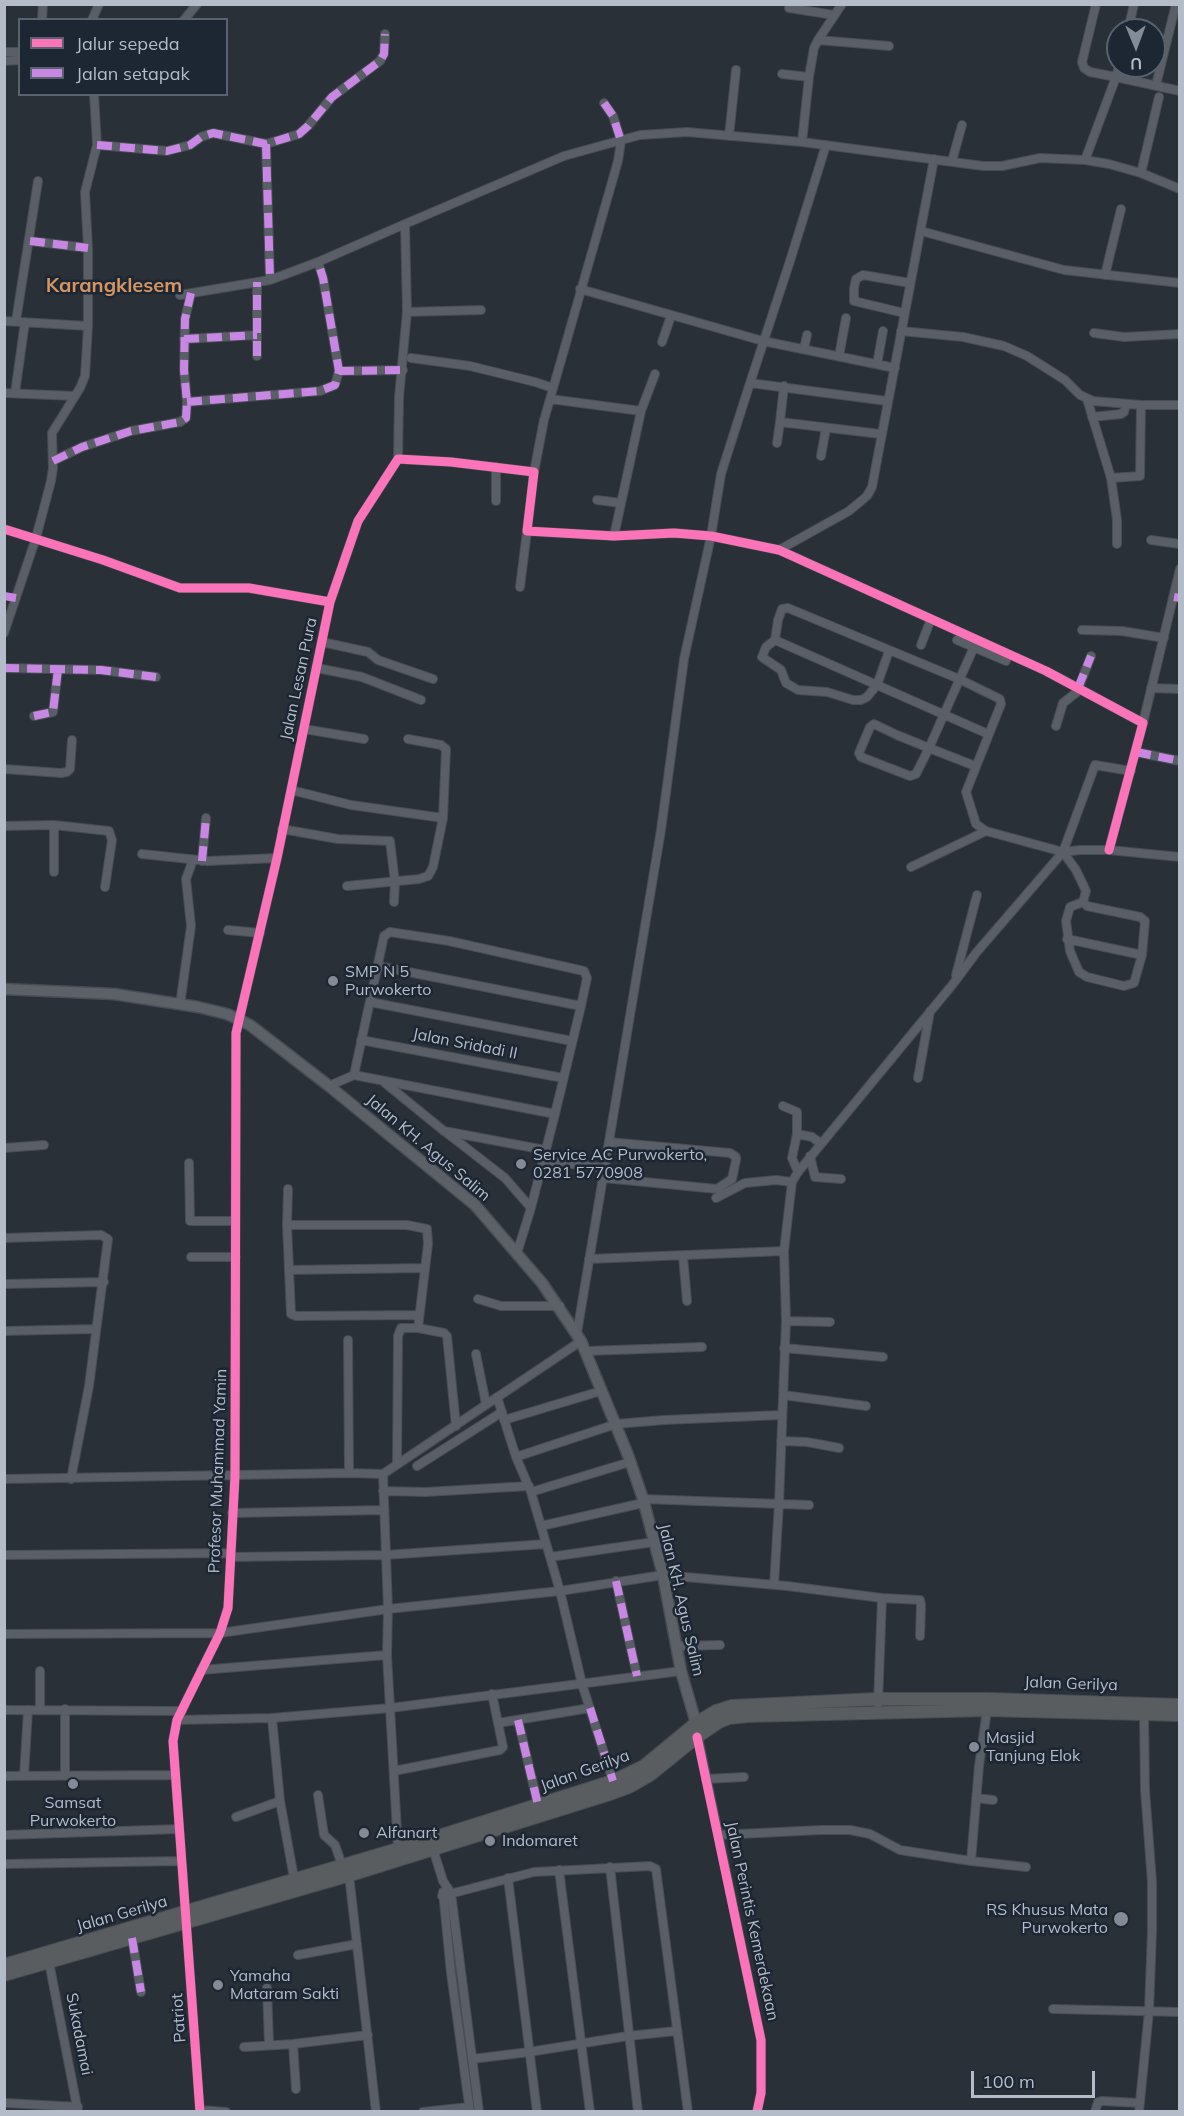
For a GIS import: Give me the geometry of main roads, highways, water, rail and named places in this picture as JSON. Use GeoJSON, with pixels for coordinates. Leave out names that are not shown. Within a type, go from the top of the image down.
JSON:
{"type":"FeatureCollection","features":[{"type":"Feature","properties":{"kind":"highway","name":"Jalan Gerilya"},"geometry":{"type":"LineString","coordinates":[[5,1970],[345,1870],[433,1849],[448,1838],[538,1805],[570,1801],[644,1766],[696,1723],[717,1711],[732,1706],[877,1699],[1070,1700],[1179,1705]]}},
{"type":"Feature","properties":{"kind":"highway","name":"Jalan Gerilya"},"geometry":{"type":"LineString","coordinates":[[5,1970],[48,1962],[132,1938],[294,1878],[345,1870],[398,1849],[448,1838],[570,1801],[629,1787],[660,1768],[719,1722],[738,1716],[987,1710],[1179,1715]]}},
{"type":"Feature","properties":{"kind":"main road","name":"Jalan KH. Agus Salim"},"geometry":{"type":"LineString","coordinates":[[4,989],[114,994],[227,1014],[238,1019],[250,1025],[329,1086],[475,1205],[518,1253],[560,1306],[582,1342],[616,1424],[643,1501],[663,1575],[681,1671],[696,1723]]}},
{"type":"Feature","properties":{"kind":"place","name":"SMP N 5 Purwokerto"},"geometry":{"type":"Point","coordinates":[333,981]}},
{"type":"Feature","properties":{"kind":"place","name":"Service AC Purwokerto, 0281 5770908"},"geometry":{"type":"Point","coordinates":[521,1164]}},
{"type":"Feature","properties":{"kind":"place","name":"Masjid Tanjung Elok"},"geometry":{"type":"Point","coordinates":[974,1747]}},
{"type":"Feature","properties":{"kind":"place","name":"Samsat Purwokerto"},"geometry":{"type":"Point","coordinates":[73,1784]}},
{"type":"Feature","properties":{"kind":"place","name":"Alfanart"},"geometry":{"type":"Point","coordinates":[364,1833]}},
{"type":"Feature","properties":{"kind":"place","name":"Indomaret"},"geometry":{"type":"Point","coordinates":[490,1841]}},
{"type":"Feature","properties":{"kind":"place","name":"RS Khusus Mata Purwokerto"},"geometry":{"type":"Point","coordinates":[1121,1919]}},
{"type":"Feature","properties":{"kind":"place","name":"Yamaha Mataram Sakti"},"geometry":{"type":"Point","coordinates":[218,1985]}},
{"type":"Feature","properties":{"kind":"district","name":"Karangklesem"},"geometry":{"type":"Point","coordinates":[114,286]}}]}
